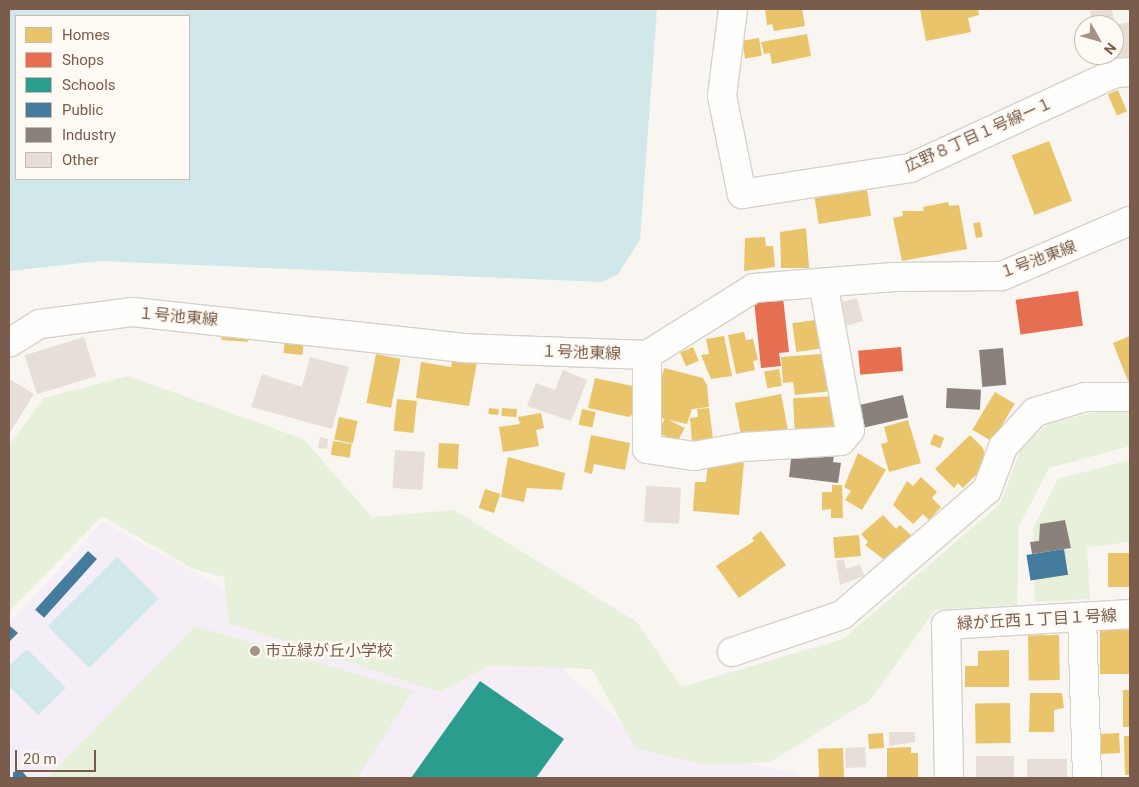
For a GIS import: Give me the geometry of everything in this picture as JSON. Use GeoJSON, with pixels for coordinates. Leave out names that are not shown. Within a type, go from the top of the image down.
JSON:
{"type":"FeatureCollection","features":[{"type":"Feature","properties":{"kind":"street","name":"広野８丁目１号線ー１"},"geometry":{"type":"LineString","coordinates":[[733,9],[722,96],[742,194],[910,168],[1116,73],[1130,72]]}},
{"type":"Feature","properties":{"kind":"street","name":"１号池東線"},"geometry":{"type":"LineString","coordinates":[[9,343],[40,324],[133,312],[462,348],[647,355],[754,288],[823,282],[1002,276],[1130,221]]}},
{"type":"Feature","properties":{"kind":"street"},"geometry":{"type":"LineString","coordinates":[[647,355],[647,449],[694,456],[743,447],[841,441],[850,430],[823,282]]}},
{"type":"Feature","properties":{"kind":"street"},"geometry":{"type":"LineString","coordinates":[[732,652],[842,616],[988,490],[1003,447],[1035,412],[1086,397],[1130,396]]}},
{"type":"Feature","properties":{"kind":"street","name":"緑が丘西１丁目１号線"},"geometry":{"type":"LineString","coordinates":[[949,778],[946,625],[1130,614]]}},
{"type":"Feature","properties":{"kind":"street"},"geometry":{"type":"LineString","coordinates":[[1082,617],[1087,778]]}},
{"type":"Feature","properties":{"kind":"shaded area","name":"市立緑が丘小学校"},"geometry":{"type":"Polygon","coordinates":[[[103,522],[254,605],[548,656],[645,744],[798,773],[798,778],[9,778],[9,623],[103,522]]]}},
{"type":"Feature","properties":{"kind":"green space"},"geometry":{"type":"Polygon","coordinates":[[[128,376],[303,439],[372,517],[454,510],[637,622],[681,687],[843,639],[1000,504],[1022,446],[1050,423],[1109,409],[1130,409],[1130,446],[1049,468],[1019,526],[1017,605],[935,610],[870,700],[770,762],[708,765],[636,749],[592,669],[490,665],[440,692],[229,623],[224,577],[193,569],[102,516],[9,612],[9,445],[44,398],[128,376]]]}},
{"type":"Feature","properties":{"kind":"green space"},"geometry":{"type":"Polygon","coordinates":[[[1130,460],[1130,542],[1087,547],[1090,599],[1035,602],[1033,529],[1058,479],[1130,460]]]}},
{"type":"Feature","properties":{"kind":"green space"},"geometry":{"type":"Polygon","coordinates":[[[195,626],[413,691],[357,778],[47,778],[195,626]]]}},
{"type":"Feature","properties":{"kind":"water"},"geometry":{"type":"Polygon","coordinates":[[[9,9],[657,9],[640,240],[618,274],[602,282],[100,261],[9,271],[9,9]]]}},
{"type":"Feature","properties":{"kind":"water"},"geometry":{"type":"Polygon","coordinates":[[[117,557],[159,599],[89,668],[48,626],[117,557]]]}},
{"type":"Feature","properties":{"kind":"water"},"geometry":{"type":"Polygon","coordinates":[[[27,649],[66,688],[38,715],[9,686],[9,666],[27,649]]]}},
{"type":"Feature","properties":{"kind":"building: Homes"},"geometry":{"type":"Polygon","coordinates":[[[765,9],[802,9],[805,26],[774,31],[772,24],[767,25],[765,9]]]}},
{"type":"Feature","properties":{"kind":"building: Homes"},"geometry":{"type":"Polygon","coordinates":[[[920,9],[978,9],[979,15],[968,18],[971,32],[926,41],[920,9]]]}},
{"type":"Feature","properties":{"kind":"building: Homes"},"geometry":{"type":"Polygon","coordinates":[[[807,34],[811,56],[772,64],[770,53],[764,54],[761,42],[807,34]]]}},
{"type":"Feature","properties":{"kind":"building: Homes"},"geometry":{"type":"Polygon","coordinates":[[[759,38],[762,56],[745,58],[742,41],[759,38]]]}},
{"type":"Feature","properties":{"kind":"building: Homes"},"geometry":{"type":"Polygon","coordinates":[[[1118,90],[1127,111],[1117,115],[1108,94],[1118,90]]]}},
{"type":"Feature","properties":{"kind":"building: Homes"},"geometry":{"type":"Polygon","coordinates":[[[1049,141],[1072,201],[1035,215],[1012,155],[1049,141]]]}},
{"type":"Feature","properties":{"kind":"building: Homes"},"geometry":{"type":"Polygon","coordinates":[[[867,190],[871,216],[819,224],[815,198],[867,190]]]}},
{"type":"Feature","properties":{"kind":"building: Homes"},"geometry":{"type":"Polygon","coordinates":[[[948,202],[949,206],[959,205],[967,249],[902,261],[893,218],[903,216],[902,211],[924,211],[923,207],[948,202]]]}},
{"type":"Feature","properties":{"kind":"building: Homes"},"geometry":{"type":"Polygon","coordinates":[[[980,222],[983,237],[976,238],[973,223],[980,222]]]}},
{"type":"Feature","properties":{"kind":"building: Homes"},"geometry":{"type":"Polygon","coordinates":[[[806,228],[809,268],[781,268],[780,232],[806,228]]]}},
{"type":"Feature","properties":{"kind":"building: Homes"},"geometry":{"type":"Polygon","coordinates":[[[765,237],[766,246],[773,246],[775,267],[744,271],[745,238],[765,237]]]}},
{"type":"Feature","properties":{"kind":"building: Homes"},"geometry":{"type":"Polygon","coordinates":[[[822,319],[826,348],[796,352],[792,323],[822,319]]]}},
{"type":"Feature","properties":{"kind":"building: Homes"},"geometry":{"type":"Polygon","coordinates":[[[222,330],[249,332],[248,342],[221,340],[222,330]]]}},
{"type":"Feature","properties":{"kind":"building: Homes"},"geometry":{"type":"Polygon","coordinates":[[[744,332],[746,340],[753,339],[758,360],[753,361],[755,370],[736,374],[728,335],[744,332]]]}},
{"type":"Feature","properties":{"kind":"building: Homes"},"geometry":{"type":"Polygon","coordinates":[[[724,336],[732,376],[711,379],[701,355],[709,354],[706,339],[724,336]]]}},
{"type":"Feature","properties":{"kind":"building: Homes"},"geometry":{"type":"Polygon","coordinates":[[[1130,336],[1130,380],[1128,381],[1113,343],[1130,336]]]}},
{"type":"Feature","properties":{"kind":"building: Homes"},"geometry":{"type":"Polygon","coordinates":[[[285,339],[304,341],[302,355],[284,353],[285,339]]]}},
{"type":"Feature","properties":{"kind":"building: Homes"},"geometry":{"type":"Polygon","coordinates":[[[693,347],[699,361],[686,366],[680,352],[693,347]]]}},
{"type":"Feature","properties":{"kind":"building: Homes"},"geometry":{"type":"Polygon","coordinates":[[[834,353],[832,391],[795,395],[793,382],[783,383],[781,357],[834,353]]]}},
{"type":"Feature","properties":{"kind":"building: Homes"},"geometry":{"type":"Polygon","coordinates":[[[376,354],[401,359],[391,408],[366,403],[376,354]]]}},
{"type":"Feature","properties":{"kind":"building: Homes"},"geometry":{"type":"Polygon","coordinates":[[[453,358],[477,362],[469,406],[416,398],[421,362],[451,367],[453,358]]]}},
{"type":"Feature","properties":{"kind":"building: Homes"},"geometry":{"type":"Polygon","coordinates":[[[664,368],[703,378],[707,385],[709,407],[692,409],[687,424],[652,416],[664,368]]]}},
{"type":"Feature","properties":{"kind":"building: Homes"},"geometry":{"type":"Polygon","coordinates":[[[779,369],[782,386],[767,388],[764,372],[779,369]]]}},
{"type":"Feature","properties":{"kind":"building: Homes"},"geometry":{"type":"Polygon","coordinates":[[[595,378],[637,387],[633,414],[629,417],[588,408],[595,378]]]}},
{"type":"Feature","properties":{"kind":"building: Homes"},"geometry":{"type":"Polygon","coordinates":[[[995,392],[1015,404],[992,442],[972,430],[995,392]]]}},
{"type":"Feature","properties":{"kind":"building: Homes"},"geometry":{"type":"Polygon","coordinates":[[[781,394],[788,429],[742,438],[735,403],[781,394]]]}},
{"type":"Feature","properties":{"kind":"building: Homes"},"geometry":{"type":"Polygon","coordinates":[[[835,396],[837,432],[795,434],[793,398],[835,396]]]}},
{"type":"Feature","properties":{"kind":"building: Homes"},"geometry":{"type":"Polygon","coordinates":[[[397,399],[417,401],[414,433],[394,431],[397,399]]]}},
{"type":"Feature","properties":{"kind":"building: Homes"},"geometry":{"type":"Polygon","coordinates":[[[489,408],[499,409],[498,415],[488,414],[489,408]]]}},
{"type":"Feature","properties":{"kind":"building: Homes"},"geometry":{"type":"Polygon","coordinates":[[[502,408],[517,409],[516,417],[501,416],[502,408]]]}},
{"type":"Feature","properties":{"kind":"building: Homes"},"geometry":{"type":"Polygon","coordinates":[[[709,408],[713,439],[702,445],[701,440],[692,441],[690,418],[698,417],[697,409],[709,408]]]}},
{"type":"Feature","properties":{"kind":"building: Homes"},"geometry":{"type":"Polygon","coordinates":[[[582,409],[596,412],[592,428],[579,425],[582,409]]]}},
{"type":"Feature","properties":{"kind":"building: Homes"},"geometry":{"type":"Polygon","coordinates":[[[541,413],[544,428],[536,430],[539,446],[503,452],[499,427],[520,424],[518,417],[541,413]]]}},
{"type":"Feature","properties":{"kind":"building: Homes"},"geometry":{"type":"Polygon","coordinates":[[[339,417],[358,421],[353,443],[334,439],[339,417]]]}},
{"type":"Feature","properties":{"kind":"building: Homes"},"geometry":{"type":"Polygon","coordinates":[[[665,418],[685,428],[677,442],[658,432],[665,418]]]}},
{"type":"Feature","properties":{"kind":"building: Homes"},"geometry":{"type":"Polygon","coordinates":[[[908,420],[921,463],[889,472],[881,444],[888,442],[884,427],[908,420]]]}},
{"type":"Feature","properties":{"kind":"building: Homes"},"geometry":{"type":"Polygon","coordinates":[[[934,434],[944,438],[940,448],[930,444],[934,434]]]}},
{"type":"Feature","properties":{"kind":"building: Homes"},"geometry":{"type":"Polygon","coordinates":[[[591,435],[630,443],[625,470],[594,464],[592,474],[584,472],[591,435]]]}},
{"type":"Feature","properties":{"kind":"building: Homes"},"geometry":{"type":"Polygon","coordinates":[[[970,435],[983,448],[987,464],[963,488],[958,483],[954,488],[935,469],[970,435]]]}},
{"type":"Feature","properties":{"kind":"building: Homes"},"geometry":{"type":"Polygon","coordinates":[[[333,441],[352,444],[350,458],[331,455],[333,441]]]}},
{"type":"Feature","properties":{"kind":"building: Homes"},"geometry":{"type":"Polygon","coordinates":[[[439,443],[459,444],[458,469],[438,468],[439,443]]]}},
{"type":"Feature","properties":{"kind":"building: Homes"},"geometry":{"type":"Polygon","coordinates":[[[858,453],[886,470],[862,510],[845,500],[851,491],[844,487],[858,453]]]}},
{"type":"Feature","properties":{"kind":"building: Homes"},"geometry":{"type":"Polygon","coordinates":[[[508,457],[565,473],[562,490],[527,488],[524,502],[501,497],[508,457]]]}},
{"type":"Feature","properties":{"kind":"building: Homes"},"geometry":{"type":"Polygon","coordinates":[[[708,461],[744,463],[739,515],[693,511],[695,482],[706,482],[708,461]]]}},
{"type":"Feature","properties":{"kind":"building: Homes"},"geometry":{"type":"Polygon","coordinates":[[[921,477],[937,492],[932,498],[941,507],[929,520],[923,514],[913,524],[893,505],[907,481],[913,486],[921,477]]]}},
{"type":"Feature","properties":{"kind":"building: Homes"},"geometry":{"type":"Polygon","coordinates":[[[832,485],[842,485],[843,518],[831,518],[831,509],[822,510],[822,492],[832,492],[832,485]]]}},
{"type":"Feature","properties":{"kind":"building: Homes"},"geometry":{"type":"Polygon","coordinates":[[[485,489],[500,494],[494,513],[479,508],[485,489]]]}},
{"type":"Feature","properties":{"kind":"building: Homes"},"geometry":{"type":"Polygon","coordinates":[[[883,515],[896,529],[900,525],[913,537],[886,561],[865,545],[868,542],[861,534],[883,515]]]}},
{"type":"Feature","properties":{"kind":"building: Homes"},"geometry":{"type":"Polygon","coordinates":[[[761,531],[786,565],[739,598],[716,566],[754,541],[752,538],[761,531]]]}},
{"type":"Feature","properties":{"kind":"building: Homes"},"geometry":{"type":"Polygon","coordinates":[[[859,535],[861,556],[835,558],[833,537],[859,535]]]}},
{"type":"Feature","properties":{"kind":"building: Homes"},"geometry":{"type":"Polygon","coordinates":[[[1108,553],[1130,553],[1130,587],[1108,587],[1108,553]]]}},
{"type":"Feature","properties":{"kind":"building: Homes"},"geometry":{"type":"Polygon","coordinates":[[[1100,630],[1130,630],[1130,674],[1100,674],[1100,630]]]}},
{"type":"Feature","properties":{"kind":"building: Homes"},"geometry":{"type":"Polygon","coordinates":[[[1059,635],[1060,680],[1029,681],[1028,636],[1059,635]]]}},
{"type":"Feature","properties":{"kind":"building: Homes"},"geometry":{"type":"Polygon","coordinates":[[[1009,650],[1009,687],[965,687],[965,666],[978,666],[978,651],[1009,650]]]}},
{"type":"Feature","properties":{"kind":"building: Homes"},"geometry":{"type":"Polygon","coordinates":[[[1123,690],[1130,690],[1130,727],[1123,727],[1123,690]]]}},
{"type":"Feature","properties":{"kind":"building: Homes"},"geometry":{"type":"Polygon","coordinates":[[[1030,693],[1062,693],[1064,708],[1054,710],[1054,732],[1029,732],[1030,693]]]}},
{"type":"Feature","properties":{"kind":"building: Homes"},"geometry":{"type":"Polygon","coordinates":[[[1010,703],[1011,743],[976,744],[975,704],[1010,703]]]}},
{"type":"Feature","properties":{"kind":"building: Homes"},"geometry":{"type":"Polygon","coordinates":[[[883,733],[884,748],[869,749],[868,734],[883,733]]]}},
{"type":"Feature","properties":{"kind":"building: Homes"},"geometry":{"type":"Polygon","coordinates":[[[1119,733],[1120,753],[1101,754],[1100,734],[1119,733]]]}},
{"type":"Feature","properties":{"kind":"building: Homes"},"geometry":{"type":"Polygon","coordinates":[[[1124,736],[1130,736],[1130,775],[1125,775],[1124,736]]]}},
{"type":"Feature","properties":{"kind":"building: Homes"},"geometry":{"type":"Polygon","coordinates":[[[911,747],[911,753],[918,753],[918,778],[887,778],[887,748],[911,747]]]}},
{"type":"Feature","properties":{"kind":"building: Homes"},"geometry":{"type":"Polygon","coordinates":[[[843,748],[844,778],[819,778],[818,749],[843,748]]]}},
{"type":"Feature","properties":{"kind":"building: Shops"},"geometry":{"type":"Polygon","coordinates":[[[1078,291],[1083,326],[1020,334],[1016,300],[1078,291]]]}},
{"type":"Feature","properties":{"kind":"building: Shops"},"geometry":{"type":"Polygon","coordinates":[[[783,297],[789,352],[779,353],[781,366],[761,368],[754,300],[783,297]]]}},
{"type":"Feature","properties":{"kind":"building: Shops"},"geometry":{"type":"Polygon","coordinates":[[[901,347],[903,371],[860,375],[858,351],[901,347]]]}},
{"type":"Feature","properties":{"kind":"building: Schools"},"geometry":{"type":"Polygon","coordinates":[[[480,681],[564,739],[536,778],[411,778],[480,681]]]}},
{"type":"Feature","properties":{"kind":"building: Public"},"geometry":{"type":"Polygon","coordinates":[[[1064,549],[1068,575],[1031,581],[1026,555],[1064,549]]]}},
{"type":"Feature","properties":{"kind":"building: Public"},"geometry":{"type":"Polygon","coordinates":[[[88,551],[97,559],[44,618],[35,610],[88,551]]]}},
{"type":"Feature","properties":{"kind":"building: Public"},"geometry":{"type":"Polygon","coordinates":[[[10,626],[18,633],[9,642],[9,628],[10,626]]]}},
{"type":"Feature","properties":{"kind":"building: Public"},"geometry":{"type":"Polygon","coordinates":[[[22,771],[28,778],[13,778],[13,772],[22,771]]]}},
{"type":"Feature","properties":{"kind":"building: Industry"},"geometry":{"type":"Polygon","coordinates":[[[1003,348],[1006,385],[982,387],[979,350],[1003,348]]]}},
{"type":"Feature","properties":{"kind":"building: Industry"},"geometry":{"type":"Polygon","coordinates":[[[947,388],[981,390],[980,410],[946,408],[947,388]]]}},
{"type":"Feature","properties":{"kind":"building: Industry"},"geometry":{"type":"Polygon","coordinates":[[[903,395],[908,417],[862,428],[857,406],[903,395]]]}},
{"type":"Feature","properties":{"kind":"building: Industry"},"geometry":{"type":"Polygon","coordinates":[[[792,450],[834,456],[833,462],[841,463],[838,483],[789,477],[792,450]]]}},
{"type":"Feature","properties":{"kind":"building: Industry"},"geometry":{"type":"Polygon","coordinates":[[[1065,520],[1071,548],[1032,554],[1030,542],[1039,541],[1040,524],[1065,520]]]}},
{"type":"Feature","properties":{"kind":"building: Other"},"geometry":{"type":"Polygon","coordinates":[[[1112,9],[1113,15],[1091,15],[1090,11],[1112,9]]]}},
{"type":"Feature","properties":{"kind":"building: Other"},"geometry":{"type":"Polygon","coordinates":[[[1130,22],[1130,59],[1124,60],[1124,23],[1130,22]]]}},
{"type":"Feature","properties":{"kind":"building: Other"},"geometry":{"type":"Polygon","coordinates":[[[857,298],[863,321],[842,327],[836,304],[857,298]]]}},
{"type":"Feature","properties":{"kind":"building: Other"},"geometry":{"type":"Polygon","coordinates":[[[84,337],[96,376],[37,394],[25,355],[84,337]]]}},
{"type":"Feature","properties":{"kind":"building: Other"},"geometry":{"type":"Polygon","coordinates":[[[310,357],[349,367],[332,429],[251,407],[262,374],[302,387],[310,357]]]}},
{"type":"Feature","properties":{"kind":"building: Other"},"geometry":{"type":"Polygon","coordinates":[[[563,370],[587,380],[571,421],[527,406],[536,383],[555,390],[563,370]]]}},
{"type":"Feature","properties":{"kind":"building: Other"},"geometry":{"type":"Polygon","coordinates":[[[9,379],[34,394],[9,434],[9,379]]]}},
{"type":"Feature","properties":{"kind":"building: Other"},"geometry":{"type":"Polygon","coordinates":[[[320,437],[328,439],[327,449],[318,448],[320,437]]]}},
{"type":"Feature","properties":{"kind":"building: Other"},"geometry":{"type":"Polygon","coordinates":[[[395,450],[425,452],[422,490],[392,488],[395,450]]]}},
{"type":"Feature","properties":{"kind":"building: Other"},"geometry":{"type":"Polygon","coordinates":[[[646,486],[681,488],[679,524],[644,522],[646,486]]]}},
{"type":"Feature","properties":{"kind":"building: Other"},"geometry":{"type":"Polygon","coordinates":[[[844,559],[846,569],[860,564],[864,576],[840,585],[836,561],[844,559]]]}},
{"type":"Feature","properties":{"kind":"building: Other"},"geometry":{"type":"Polygon","coordinates":[[[889,732],[915,732],[915,742],[889,746],[889,732]]]}},
{"type":"Feature","properties":{"kind":"building: Other"},"geometry":{"type":"Polygon","coordinates":[[[865,747],[866,767],[846,768],[845,748],[865,747]]]}},
{"type":"Feature","properties":{"kind":"building: Other"},"geometry":{"type":"Polygon","coordinates":[[[976,756],[1014,756],[1014,778],[976,778],[976,756]]]}},
{"type":"Feature","properties":{"kind":"building: Other"},"geometry":{"type":"Polygon","coordinates":[[[1027,759],[1067,759],[1067,778],[1027,778],[1027,759]]]}},
{"type":"Feature","properties":{"kind":"place","name":"市立緑が丘小学校"},"geometry":{"type":"Point","coordinates":[255,651]}}]}
